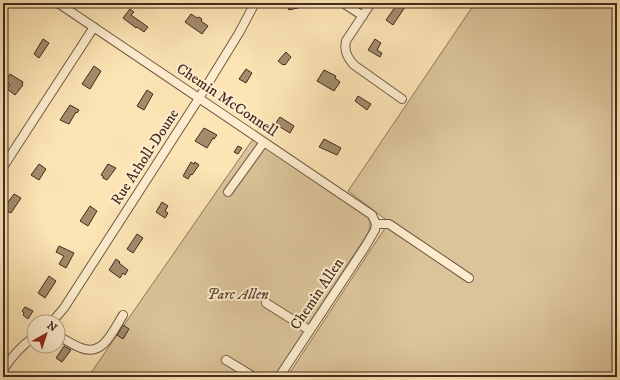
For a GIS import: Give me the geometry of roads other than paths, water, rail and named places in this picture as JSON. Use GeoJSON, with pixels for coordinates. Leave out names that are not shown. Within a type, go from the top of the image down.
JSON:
{"type":"FeatureCollection","features":[{"type":"Feature","properties":{"kind":"street","name":"Chemin McConnell"},"geometry":{"type":"LineString","coordinates":[[58,3],[372,215],[376,224]]}},
{"type":"Feature","properties":{"kind":"street","name":"Rue Atholl-Doune"},"geometry":{"type":"LineString","coordinates":[[59,314],[199,98],[239,33],[254,3]]}},
{"type":"Feature","properties":{"kind":"street"},"geometry":{"type":"LineString","coordinates":[[343,3],[363,16]]}},
{"type":"Feature","properties":{"kind":"street"},"geometry":{"type":"LineString","coordinates":[[371,3],[346,41],[345,47],[349,59],[360,70],[402,99]]}},
{"type":"Feature","properties":{"kind":"street"},"geometry":{"type":"LineString","coordinates":[[3,167],[94,27]]}},
{"type":"Feature","properties":{"kind":"street"},"geometry":{"type":"LineString","coordinates":[[228,192],[264,142]]}},
{"type":"Feature","properties":{"kind":"street"},"geometry":{"type":"LineString","coordinates":[[376,224],[389,224],[469,278]]}},
{"type":"Feature","properties":{"kind":"street","name":"Chemin Allen"},"geometry":{"type":"LineString","coordinates":[[278,377],[365,247],[375,230],[376,224]]}},
{"type":"Feature","properties":{"kind":"street"},"geometry":{"type":"LineString","coordinates":[[266,303],[309,330]]}},
{"type":"Feature","properties":{"kind":"street"},"geometry":{"type":"LineString","coordinates":[[66,340],[81,348],[91,351],[98,349],[104,344],[123,315]]}},
{"type":"Feature","properties":{"kind":"street"},"geometry":{"type":"LineString","coordinates":[[3,370],[12,356],[26,343]]}},
{"type":"Feature","properties":{"kind":"street"},"geometry":{"type":"LineString","coordinates":[[226,360],[254,377]]}},
{"type":"Feature","properties":{"kind":"park label","name":"Parc Allen"},"geometry":{"type":"Point","coordinates":[238,294]}}]}
